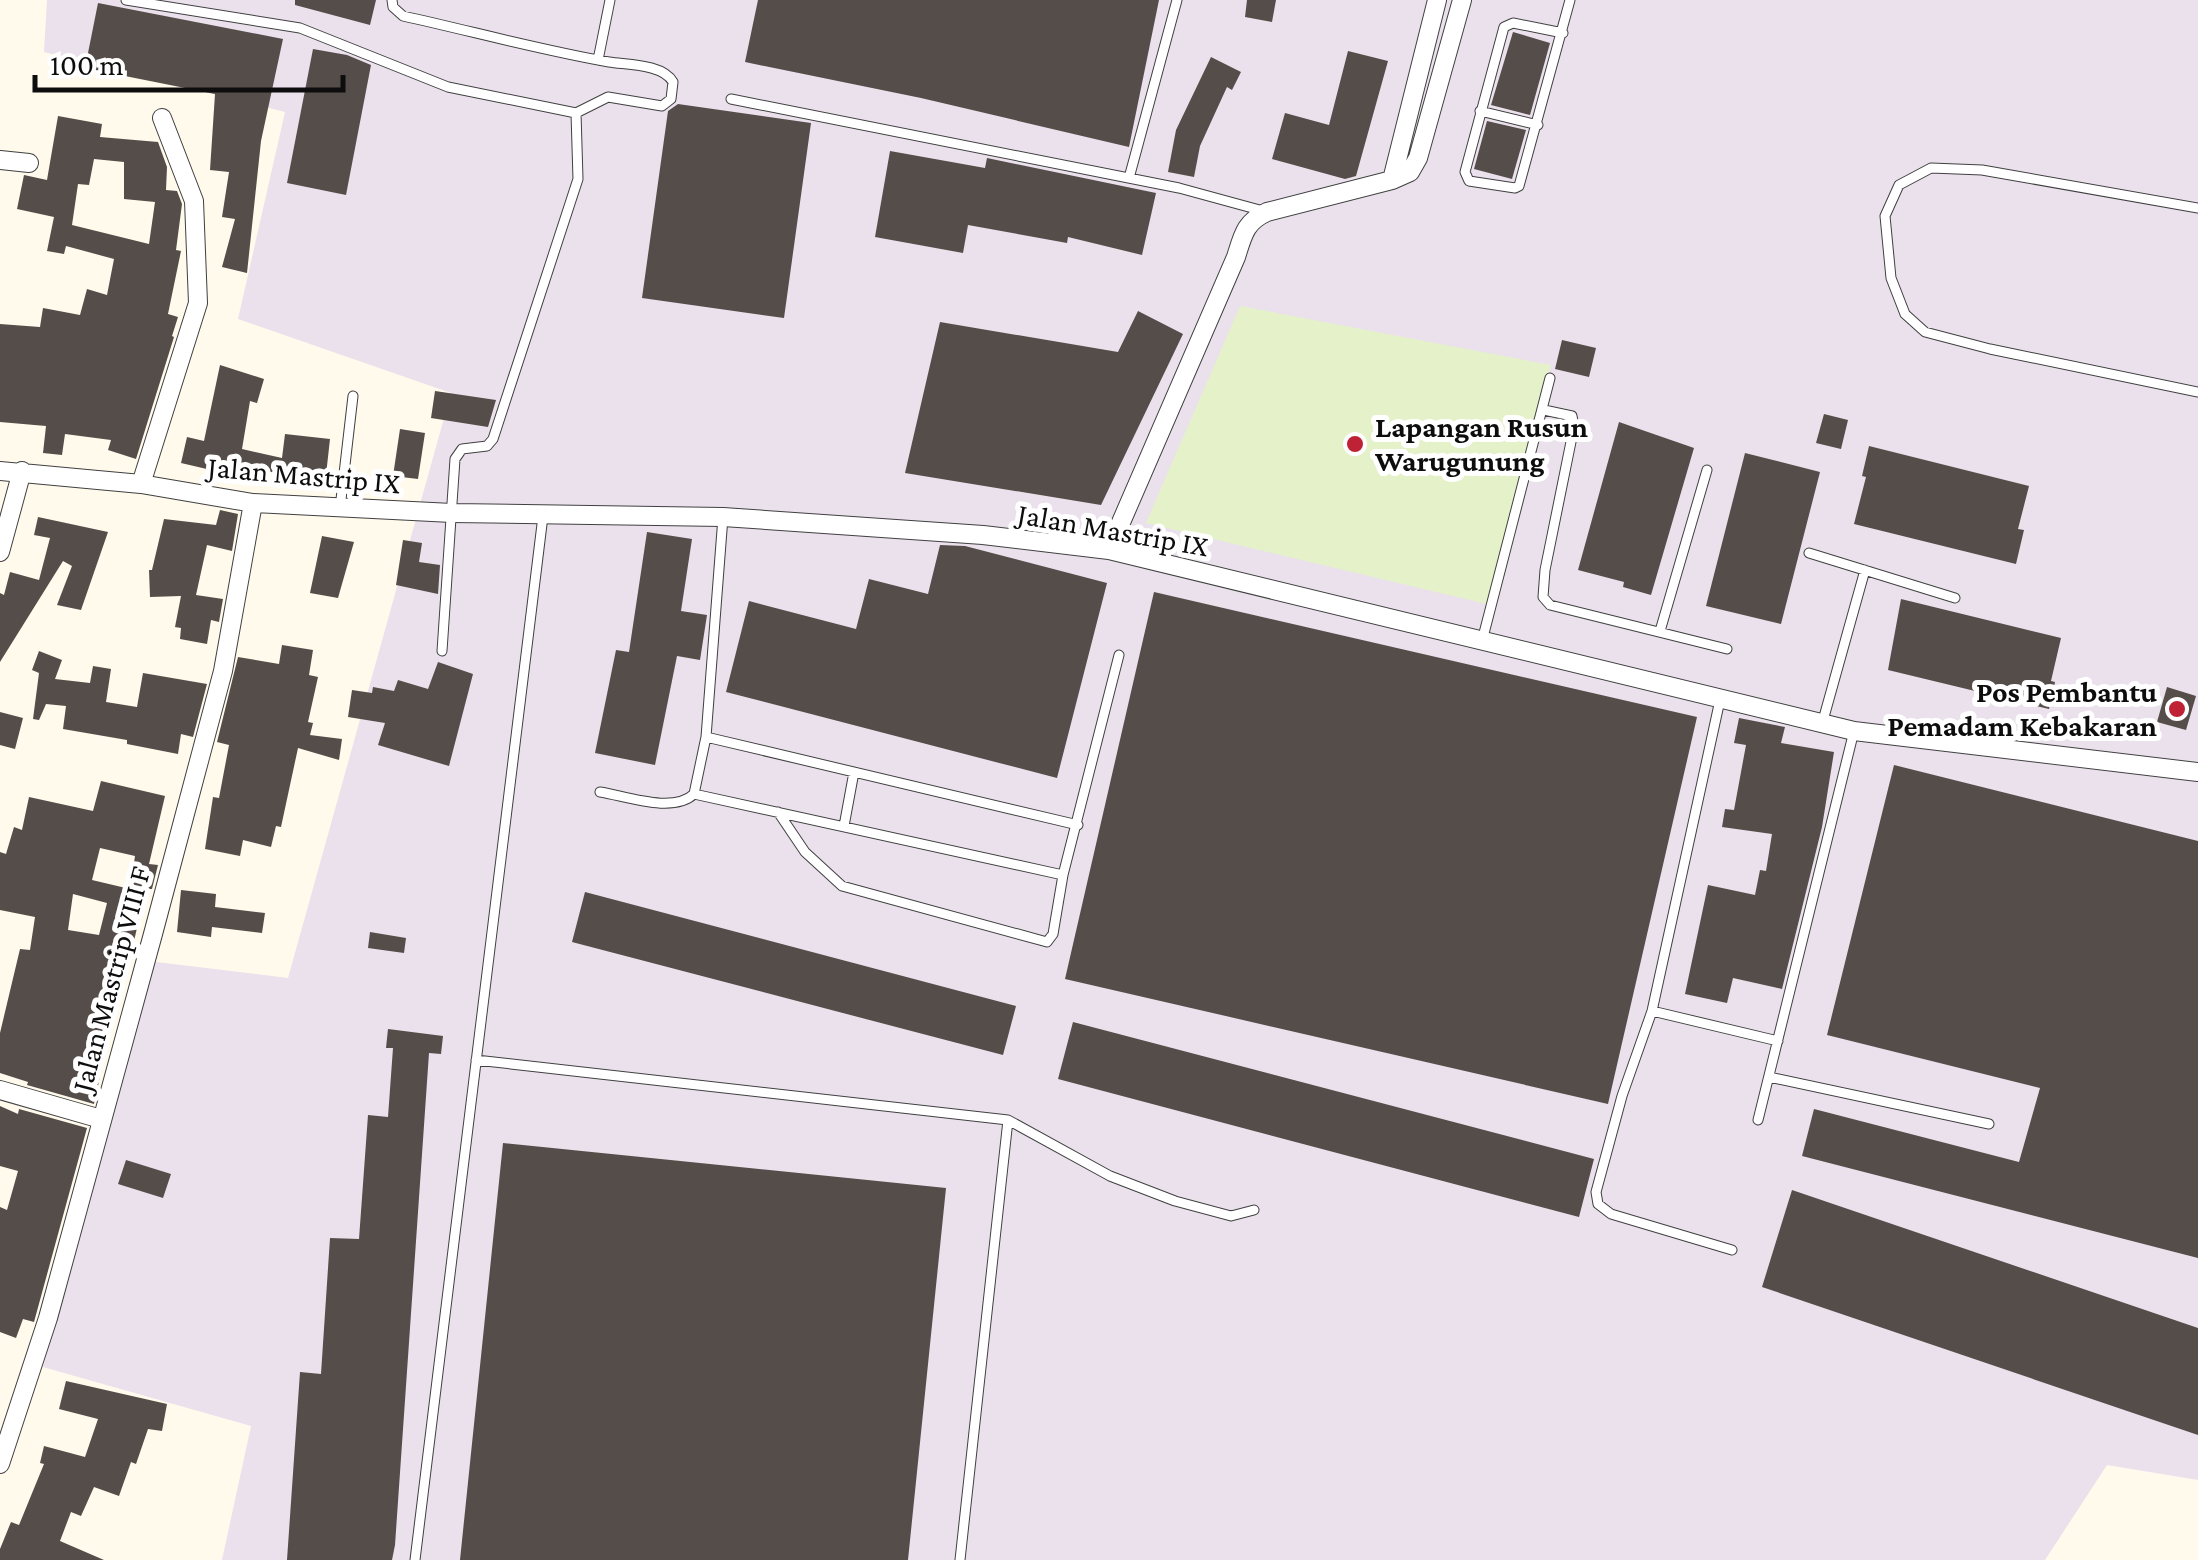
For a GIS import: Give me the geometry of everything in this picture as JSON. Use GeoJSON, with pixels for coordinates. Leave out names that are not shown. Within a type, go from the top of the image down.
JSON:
{"type":"FeatureCollection","features":[{"type":"Feature","properties":{"kind":"street"},"geometry":{"type":"LineString","coordinates":[[1392,180],[1438,0]]}},
{"type":"Feature","properties":{"kind":"street"},"geometry":{"type":"LineString","coordinates":[[1108,550],[1236,257],[1245,228],[1253,218],[1267,212],[1410,172],[1418,158],[1462,0]]}},
{"type":"Feature","properties":{"kind":"street"},"geometry":{"type":"LineString","coordinates":[[142,484],[200,286],[194,200],[162,118]]}},
{"type":"Feature","properties":{"kind":"street"},"geometry":{"type":"LineString","coordinates":[[0,160],[28,163]]}},
{"type":"Feature","properties":{"kind":"street","name":"Jalan Mastrip IX"},"geometry":{"type":"LineString","coordinates":[[0,471],[142,484],[253,503],[452,513],[724,517],[983,535],[1108,550],[1854,731],[2198,772]]}},
{"type":"Feature","properties":{"kind":"street"},"geometry":{"type":"LineString","coordinates":[[0,552],[22,471]]}},
{"type":"Feature","properties":{"kind":"street","name":"Jalan Mastrip VIII F"},"geometry":{"type":"LineString","coordinates":[[0,1464],[48,1318],[223,671],[253,503]]}},
{"type":"Feature","properties":{"kind":"street"},"geometry":{"type":"LineString","coordinates":[[0,1090],[101,1119]]}},
{"type":"Feature","properties":{"kind":"lane"},"geometry":{"type":"LineString","coordinates":[[126,0],[300,28],[448,87],[576,113],[608,97],[662,106],[671,99],[673,82],[667,74],[403,16],[393,7],[392,0]]}},
{"type":"Feature","properties":{"kind":"lane"},"geometry":{"type":"LineString","coordinates":[[598,60],[610,0]]}},
{"type":"Feature","properties":{"kind":"lane"},"geometry":{"type":"LineString","coordinates":[[1130,178],[1177,0]]}},
{"type":"Feature","properties":{"kind":"lane"},"geometry":{"type":"LineString","coordinates":[[1563,33],[1513,23],[1504,27],[1465,172],[1469,181],[1520,186],[1563,33],[1570,0]]}},
{"type":"Feature","properties":{"kind":"lane"},"geometry":{"type":"LineString","coordinates":[[731,100],[1130,178],[1267,212]]}},
{"type":"Feature","properties":{"kind":"lane"},"geometry":{"type":"LineString","coordinates":[[1480,111],[1538,125]]}},
{"type":"Feature","properties":{"kind":"lane"},"geometry":{"type":"LineString","coordinates":[[442,652],[455,458],[462,449],[487,446],[493,439],[578,179],[576,113]]}},
{"type":"Feature","properties":{"kind":"lane"},"geometry":{"type":"LineString","coordinates":[[2198,208],[1982,170],[1931,168],[1898,185],[1885,216],[1891,278],[1904,314],[1925,332],[2198,392]]}},
{"type":"Feature","properties":{"kind":"lane"},"geometry":{"type":"LineString","coordinates":[[1482,641],[1550,378]]}},
{"type":"Feature","properties":{"kind":"lane"},"geometry":{"type":"LineString","coordinates":[[340,509],[353,396]]}},
{"type":"Feature","properties":{"kind":"lane"},"geometry":{"type":"LineString","coordinates":[[1544,410],[1572,416],[1574,427],[1543,597],[1550,605],[1726,649]]}},
{"type":"Feature","properties":{"kind":"lane"},"geometry":{"type":"LineString","coordinates":[[1660,631],[1707,470]]}},
{"type":"Feature","properties":{"kind":"lane"},"geometry":{"type":"LineString","coordinates":[[415,1560],[543,514]]}},
{"type":"Feature","properties":{"kind":"lane"},"geometry":{"type":"LineString","coordinates":[[600,792],[670,803],[688,800],[694,794],[706,737],[724,517]]}},
{"type":"Feature","properties":{"kind":"lane"},"geometry":{"type":"LineString","coordinates":[[1809,553],[1956,598]]}},
{"type":"Feature","properties":{"kind":"lane"},"geometry":{"type":"LineString","coordinates":[[1822,724],[1864,570]]}},
{"type":"Feature","properties":{"kind":"lane"},"geometry":{"type":"LineString","coordinates":[[778,812],[806,852],[842,886],[1048,942],[1119,654]]}},
{"type":"Feature","properties":{"kind":"lane"},"geometry":{"type":"LineString","coordinates":[[1720,700],[1652,1011],[1596,1192],[1598,1204],[1611,1214],[1732,1250]]}},
{"type":"Feature","properties":{"kind":"lane"},"geometry":{"type":"LineString","coordinates":[[1758,1120],[1854,731]]}},
{"type":"Feature","properties":{"kind":"lane"},"geometry":{"type":"LineString","coordinates":[[706,737],[1078,825]]}},
{"type":"Feature","properties":{"kind":"lane"},"geometry":{"type":"LineString","coordinates":[[844,826],[854,772]]}},
{"type":"Feature","properties":{"kind":"lane"},"geometry":{"type":"LineString","coordinates":[[694,794],[1063,875]]}},
{"type":"Feature","properties":{"kind":"lane"},"geometry":{"type":"LineString","coordinates":[[1652,1011],[1778,1042]]}},
{"type":"Feature","properties":{"kind":"lane"},"geometry":{"type":"LineString","coordinates":[[476,1060],[1008,1120],[1110,1176],[1175,1201],[1231,1216],[1254,1210]]}},
{"type":"Feature","properties":{"kind":"lane"},"geometry":{"type":"LineString","coordinates":[[1769,1077],[1988,1124]]}},
{"type":"Feature","properties":{"kind":"lane"},"geometry":{"type":"LineString","coordinates":[[960,1560],[1008,1120]]}},
{"type":"Feature","properties":{"kind":"shaded area"},"geometry":{"type":"Polygon","coordinates":[[[47,0],[2198,0],[2198,1480],[2107,1465],[2045,1560],[222,1560],[251,1426],[43,1367],[148,961],[288,978],[451,393],[238,319],[285,112],[44,52],[47,0]]]}},
{"type":"Feature","properties":{"kind":"green space","name":"Lapangan Rusun Warugunung"},"geometry":{"type":"Polygon","coordinates":[[[1240,306],[1551,365],[1487,604],[1146,523],[1240,306]]]}},
{"type":"Feature","properties":{"kind":"building"},"geometry":{"type":"Polygon","coordinates":[[[295,0],[376,0],[370,25],[295,5],[295,0]]]}},
{"type":"Feature","properties":{"kind":"building"},"geometry":{"type":"Polygon","coordinates":[[[758,0],[1159,0],[1129,147],[745,62],[758,0]]]}},
{"type":"Feature","properties":{"kind":"building"},"geometry":{"type":"Polygon","coordinates":[[[1247,0],[1276,0],[1272,22],[1245,17],[1247,0]]]}},
{"type":"Feature","properties":{"kind":"building"},"geometry":{"type":"Polygon","coordinates":[[[98,3],[283,39],[261,141],[247,273],[222,267],[235,219],[222,217],[229,172],[210,170],[215,94],[85,68],[98,3]]]}},
{"type":"Feature","properties":{"kind":"building"},"geometry":{"type":"Polygon","coordinates":[[[1513,32],[1550,43],[1530,115],[1491,105],[1513,32]]]}},
{"type":"Feature","properties":{"kind":"building"},"geometry":{"type":"Polygon","coordinates":[[[313,49],[347,55],[371,65],[346,195],[287,183],[313,49]]]}},
{"type":"Feature","properties":{"kind":"building"},"geometry":{"type":"Polygon","coordinates":[[[1348,51],[1388,61],[1356,176],[1345,179],[1272,159],[1285,113],[1329,125],[1348,51]]]}},
{"type":"Feature","properties":{"kind":"building"},"geometry":{"type":"Polygon","coordinates":[[[1211,57],[1241,72],[1232,90],[1227,87],[1200,146],[1194,177],[1168,172],[1176,130],[1211,57]]]}},
{"type":"Feature","properties":{"kind":"building"},"geometry":{"type":"Polygon","coordinates":[[[678,104],[811,123],[784,318],[642,298],[668,111],[678,104]]]}},
{"type":"Feature","properties":{"kind":"building"},"geometry":{"type":"Polygon","coordinates":[[[58,116],[102,124],[100,137],[158,142],[167,167],[166,190],[177,191],[182,204],[176,250],[181,251],[168,314],[178,317],[136,459],[108,450],[111,440],[65,434],[62,455],[43,453],[46,426],[0,422],[0,324],[40,327],[43,308],[80,315],[87,289],[107,295],[114,259],[66,246],[64,254],[47,251],[54,217],[17,209],[24,175],[47,180],[58,116]],[[94,159],[89,185],[78,184],[72,225],[149,244],[155,202],[124,199],[124,162],[94,159]]]}},
{"type":"Feature","properties":{"kind":"building"},"geometry":{"type":"Polygon","coordinates":[[[1487,121],[1526,130],[1512,179],[1474,169],[1487,121]]]}},
{"type":"Feature","properties":{"kind":"building"},"geometry":{"type":"Polygon","coordinates":[[[890,151],[985,168],[987,158],[1156,193],[1142,255],[1068,237],[1067,243],[968,225],[963,253],[875,237],[890,151]]]}},
{"type":"Feature","properties":{"kind":"building"},"geometry":{"type":"Polygon","coordinates":[[[1138,311],[1183,334],[1101,505],[905,473],[940,322],[1118,352],[1138,311]]]}},
{"type":"Feature","properties":{"kind":"building"},"geometry":{"type":"Polygon","coordinates":[[[1562,340],[1596,348],[1589,377],[1555,369],[1562,340]]]}},
{"type":"Feature","properties":{"kind":"building"},"geometry":{"type":"Polygon","coordinates":[[[220,365],[264,379],[257,403],[250,401],[242,449],[282,458],[285,434],[330,439],[326,475],[316,474],[316,478],[264,471],[262,482],[181,463],[187,437],[204,441],[220,365]]]}},
{"type":"Feature","properties":{"kind":"building"},"geometry":{"type":"Polygon","coordinates":[[[435,391],[496,400],[488,427],[431,418],[435,391]]]}},
{"type":"Feature","properties":{"kind":"building"},"geometry":{"type":"Polygon","coordinates":[[[1824,414],[1848,420],[1841,449],[1816,443],[1824,414]]]}},
{"type":"Feature","properties":{"kind":"building"},"geometry":{"type":"Polygon","coordinates":[[[1619,422],[1694,448],[1651,595],[1623,587],[1624,582],[1578,570],[1619,422]]]}},
{"type":"Feature","properties":{"kind":"building"},"geometry":{"type":"Polygon","coordinates":[[[400,429],[425,433],[418,479],[393,476],[400,429]]]}},
{"type":"Feature","properties":{"kind":"building"},"geometry":{"type":"Polygon","coordinates":[[[1869,446],[2029,486],[2018,529],[2024,530],[2016,564],[1854,524],[1869,446]]]}},
{"type":"Feature","properties":{"kind":"building"},"geometry":{"type":"Polygon","coordinates":[[[1745,453],[1820,472],[1781,624],[1706,606],[1745,453]]]}},
{"type":"Feature","properties":{"kind":"building"},"geometry":{"type":"Polygon","coordinates":[[[220,510],[238,514],[232,551],[207,545],[196,595],[223,599],[219,622],[211,620],[207,644],[180,639],[181,628],[175,627],[181,596],[150,597],[149,570],[164,519],[216,525],[220,510]]]}},
{"type":"Feature","properties":{"kind":"building"},"geometry":{"type":"Polygon","coordinates":[[[38,517],[108,532],[81,610],[57,605],[72,566],[63,561],[0,662],[0,593],[4,595],[10,572],[39,580],[50,538],[34,535],[38,517]]]}},
{"type":"Feature","properties":{"kind":"building"},"geometry":{"type":"Polygon","coordinates":[[[647,532],[692,539],[681,611],[707,615],[700,660],[677,656],[655,765],[595,753],[616,650],[629,652],[647,532]]]}},
{"type":"Feature","properties":{"kind":"building"},"geometry":{"type":"Polygon","coordinates":[[[322,536],[354,542],[338,598],[310,593],[322,536]]]}},
{"type":"Feature","properties":{"kind":"building"},"geometry":{"type":"Polygon","coordinates":[[[403,540],[422,543],[419,562],[440,565],[438,594],[396,585],[403,540]]]}},
{"type":"Feature","properties":{"kind":"building"},"geometry":{"type":"Polygon","coordinates":[[[940,545],[965,546],[1107,583],[1057,778],[726,692],[749,601],[856,629],[869,579],[928,594],[940,545]]]}},
{"type":"Feature","properties":{"kind":"building"},"geometry":{"type":"Polygon","coordinates":[[[1154,592],[1697,717],[1608,1104],[1065,979],[1154,592]]]}},
{"type":"Feature","properties":{"kind":"building"},"geometry":{"type":"Polygon","coordinates":[[[1901,599],[2061,638],[2049,709],[1888,670],[1901,599]]]}},
{"type":"Feature","properties":{"kind":"building"},"geometry":{"type":"Polygon","coordinates":[[[282,645],[313,650],[309,675],[318,677],[308,722],[313,723],[310,735],[342,739],[339,760],[298,748],[281,827],[276,826],[271,847],[243,840],[240,856],[205,849],[213,797],[219,798],[229,745],[217,742],[238,657],[279,664],[282,645]]]}},
{"type":"Feature","properties":{"kind":"building"},"geometry":{"type":"Polygon","coordinates":[[[39,651],[62,660],[55,679],[90,683],[93,666],[111,669],[106,702],[137,707],[143,673],[207,684],[193,737],[181,734],[178,754],[63,729],[66,706],[46,704],[39,720],[33,719],[39,673],[32,670],[39,651]]]}},
{"type":"Feature","properties":{"kind":"building"},"geometry":{"type":"Polygon","coordinates":[[[438,662],[473,674],[449,766],[378,745],[385,723],[348,717],[352,690],[372,693],[373,687],[394,691],[398,680],[428,689],[438,662]]]}},
{"type":"Feature","properties":{"kind":"building","name":"Pos Pembantu Pemadam Kebakaran"},"geometry":{"type":"Polygon","coordinates":[[[2167,687],[2196,696],[2186,730],[2157,722],[2167,687]]]}},
{"type":"Feature","properties":{"kind":"building"},"geometry":{"type":"Polygon","coordinates":[[[0,712],[23,718],[15,749],[0,745],[0,712]]]}},
{"type":"Feature","properties":{"kind":"building"},"geometry":{"type":"Polygon","coordinates":[[[1739,718],[1785,727],[1781,743],[1834,752],[1822,827],[1782,989],[1733,978],[1727,1003],[1685,994],[1708,885],[1755,895],[1760,870],[1766,871],[1772,834],[1722,827],[1725,809],[1734,810],[1746,745],[1734,743],[1739,718]]]}},
{"type":"Feature","properties":{"kind":"building"},"geometry":{"type":"Polygon","coordinates":[[[1894,765],[2198,841],[2198,1258],[1802,1156],[1814,1109],[2019,1162],[2040,1088],[1827,1035],[1894,765]]]}},
{"type":"Feature","properties":{"kind":"building"},"geometry":{"type":"Polygon","coordinates":[[[101,781],[165,796],[149,864],[158,865],[152,889],[146,889],[134,941],[130,940],[94,1104],[0,1073],[0,1033],[20,949],[30,950],[35,917],[0,910],[0,852],[6,854],[14,827],[22,830],[29,797],[93,811],[101,781]],[[100,848],[92,880],[130,889],[135,856],[100,848]],[[73,894],[68,930],[99,935],[107,903],[73,894]]]}},
{"type":"Feature","properties":{"kind":"building"},"geometry":{"type":"Polygon","coordinates":[[[181,890],[216,894],[215,907],[265,913],[262,933],[212,927],[211,937],[177,932],[181,890]]]}},
{"type":"Feature","properties":{"kind":"building"},"geometry":{"type":"Polygon","coordinates":[[[585,892],[1016,1006],[1003,1055],[572,942],[585,892]]]}},
{"type":"Feature","properties":{"kind":"building"},"geometry":{"type":"Polygon","coordinates":[[[370,932],[406,938],[404,953],[368,948],[370,932]]]}},
{"type":"Feature","properties":{"kind":"building"},"geometry":{"type":"Polygon","coordinates":[[[1073,1022],[1594,1159],[1579,1217],[1058,1079],[1073,1022]]]}},
{"type":"Feature","properties":{"kind":"building"},"geometry":{"type":"Polygon","coordinates":[[[388,1029],[443,1036],[441,1054],[429,1053],[395,1545],[392,1560],[287,1560],[300,1372],[321,1374],[330,1238],[359,1239],[368,1115],[388,1117],[393,1048],[386,1048],[388,1029]]]}},
{"type":"Feature","properties":{"kind":"building"},"geometry":{"type":"Polygon","coordinates":[[[0,1106],[18,1114],[19,1109],[87,1128],[34,1322],[23,1319],[16,1338],[0,1332],[0,1207],[7,1210],[18,1171],[0,1166],[0,1106]]]}},
{"type":"Feature","properties":{"kind":"building"},"geometry":{"type":"Polygon","coordinates":[[[503,1143],[946,1188],[908,1560],[460,1560],[503,1143]]]}},
{"type":"Feature","properties":{"kind":"building"},"geometry":{"type":"Polygon","coordinates":[[[126,1160],[171,1174],[163,1198],[118,1184],[126,1160]]]}},
{"type":"Feature","properties":{"kind":"building"},"geometry":{"type":"Polygon","coordinates":[[[1792,1190],[2198,1328],[2198,1435],[1762,1287],[1792,1190]]]}},
{"type":"Feature","properties":{"kind":"building"},"geometry":{"type":"Polygon","coordinates":[[[66,1381],[167,1404],[162,1431],[148,1429],[119,1496],[94,1487],[81,1516],[71,1512],[60,1541],[104,1560],[0,1560],[0,1549],[11,1522],[19,1525],[44,1464],[40,1463],[44,1446],[85,1457],[98,1419],[59,1409],[66,1381]]]}},
{"type":"Feature","properties":{"kind":"place","name":"Lapangan Rusun Warugunung"},"geometry":{"type":"Point","coordinates":[1355,444]}},
{"type":"Feature","properties":{"kind":"place","name":"Pos Pembantu Pemadam Kebakaran"},"geometry":{"type":"Point","coordinates":[2177,709]}}]}
